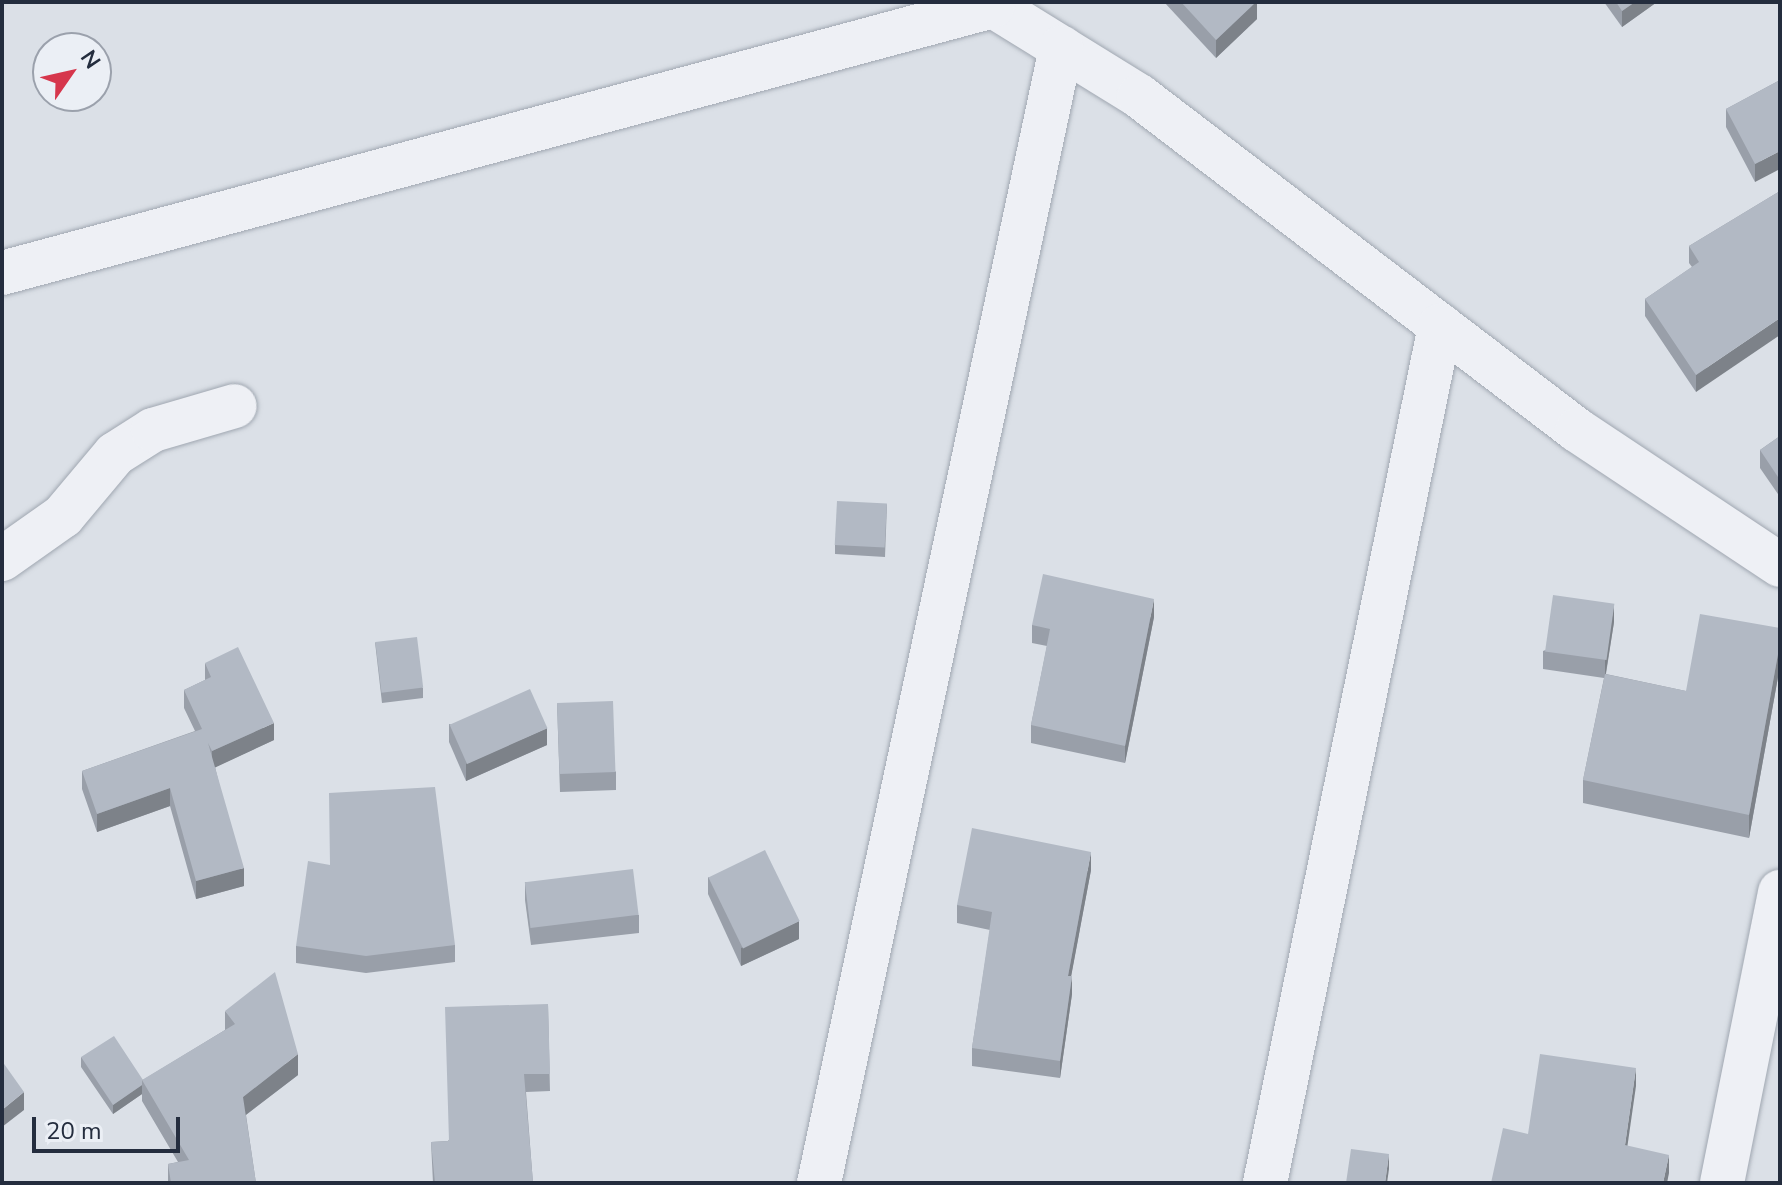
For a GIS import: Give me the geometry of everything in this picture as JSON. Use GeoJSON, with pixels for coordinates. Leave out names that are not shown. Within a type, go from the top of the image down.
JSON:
{"type":"FeatureCollection","features":[{"type":"Feature","properties":{"kind":"street"},"geometry":{"type":"LineString","coordinates":[[2,273],[990,4],[1139,96],[1577,430],[1780,565]]}},
{"type":"Feature","properties":{"kind":"street"},"geometry":{"type":"LineString","coordinates":[[819,1183],[1061,48]]}},
{"type":"Feature","properties":{"kind":"street"},"geometry":{"type":"LineString","coordinates":[[1265,1183],[1440,326]]}},
{"type":"Feature","properties":{"kind":"street"},"geometry":{"type":"LineString","coordinates":[[2,559],[63,516],[115,454],[153,430],[235,406]]}},
{"type":"Feature","properties":{"kind":"street"},"geometry":{"type":"LineString","coordinates":[[1722,1183],[1780,892]]}},
{"type":"Feature","properties":{"kind":"building"},"geometry":{"type":"Polygon","coordinates":[[[1181,2],[1256,2],[1216,40],[1181,2]]]}},
{"type":"Feature","properties":{"kind":"building"},"geometry":{"type":"Polygon","coordinates":[[[1616,2],[1635,2],[1622,11],[1616,2]]]}},
{"type":"Feature","properties":{"kind":"building"},"geometry":{"type":"Polygon","coordinates":[[[1780,80],[1780,151],[1755,164],[1726,109],[1780,80]]]}},
{"type":"Feature","properties":{"kind":"building"},"geometry":{"type":"Polygon","coordinates":[[[1780,191],[1780,318],[1696,375],[1645,299],[1699,262],[1689,246],[1780,191]]]}},
{"type":"Feature","properties":{"kind":"building"},"geometry":{"type":"Polygon","coordinates":[[[1780,436],[1780,480],[1760,450],[1780,436]]]}},
{"type":"Feature","properties":{"kind":"building"},"geometry":{"type":"Polygon","coordinates":[[[837,501],[887,504],[885,548],[835,545],[837,501]]]}},
{"type":"Feature","properties":{"kind":"building"},"geometry":{"type":"Polygon","coordinates":[[[1043,574],[1154,599],[1125,746],[1031,725],[1050,629],[1032,625],[1043,574]]]}},
{"type":"Feature","properties":{"kind":"building"},"geometry":{"type":"Polygon","coordinates":[[[1553,595],[1614,604],[1606,660],[1545,651],[1553,595]]]}},
{"type":"Feature","properties":{"kind":"building"},"geometry":{"type":"Polygon","coordinates":[[[1700,614],[1780,628],[1780,643],[1749,815],[1583,780],[1605,674],[1686,691],[1700,614]]]}},
{"type":"Feature","properties":{"kind":"building"},"geometry":{"type":"Polygon","coordinates":[[[417,637],[423,688],[382,693],[375,642],[417,637]]]}},
{"type":"Feature","properties":{"kind":"building"},"geometry":{"type":"Polygon","coordinates":[[[238,647],[274,723],[212,751],[208,743],[244,868],[196,881],[170,788],[97,814],[82,771],[202,729],[184,690],[211,677],[205,663],[238,647]]]}},
{"type":"Feature","properties":{"kind":"building"},"geometry":{"type":"Polygon","coordinates":[[[530,689],[547,728],[467,764],[450,725],[530,689]]]}},
{"type":"Feature","properties":{"kind":"building"},"geometry":{"type":"Polygon","coordinates":[[[613,701],[615,772],[560,774],[557,703],[613,701]]]}},
{"type":"Feature","properties":{"kind":"building"},"geometry":{"type":"Polygon","coordinates":[[[435,787],[455,945],[366,956],[296,946],[308,861],[330,865],[329,793],[435,787]]]}},
{"type":"Feature","properties":{"kind":"building"},"geometry":{"type":"Polygon","coordinates":[[[972,828],[1091,852],[1068,976],[1072,976],[1060,1061],[972,1048],[992,912],[957,905],[972,828]]]}},
{"type":"Feature","properties":{"kind":"building"},"geometry":{"type":"Polygon","coordinates":[[[765,850],[800,921],[743,949],[708,878],[765,850]]]}},
{"type":"Feature","properties":{"kind":"building"},"geometry":{"type":"Polygon","coordinates":[[[633,869],[639,915],[530,928],[525,882],[633,869]]]}},
{"type":"Feature","properties":{"kind":"building"},"geometry":{"type":"Polygon","coordinates":[[[275,972],[298,1054],[243,1097],[256,1183],[171,1183],[168,1164],[189,1160],[142,1080],[235,1024],[225,1011],[275,972]]]}},
{"type":"Feature","properties":{"kind":"building"},"geometry":{"type":"Polygon","coordinates":[[[548,1004],[550,1074],[524,1074],[533,1183],[435,1183],[431,1142],[449,1141],[445,1007],[548,1004]]]}},
{"type":"Feature","properties":{"kind":"building"},"geometry":{"type":"Polygon","coordinates":[[[114,1036],[143,1080],[142,1085],[113,1105],[81,1057],[114,1036]]]}},
{"type":"Feature","properties":{"kind":"building"},"geometry":{"type":"Polygon","coordinates":[[[1540,1054],[1636,1068],[1625,1145],[1669,1155],[1663,1183],[1491,1183],[1503,1128],[1528,1134],[1540,1054]]]}},
{"type":"Feature","properties":{"kind":"building"},"geometry":{"type":"Polygon","coordinates":[[[2,1061],[24,1092],[2,1110],[2,1061]]]}},
{"type":"Feature","properties":{"kind":"building"},"geometry":{"type":"Polygon","coordinates":[[[1351,1149],[1389,1154],[1385,1183],[1346,1183],[1351,1149]]]}}]}
